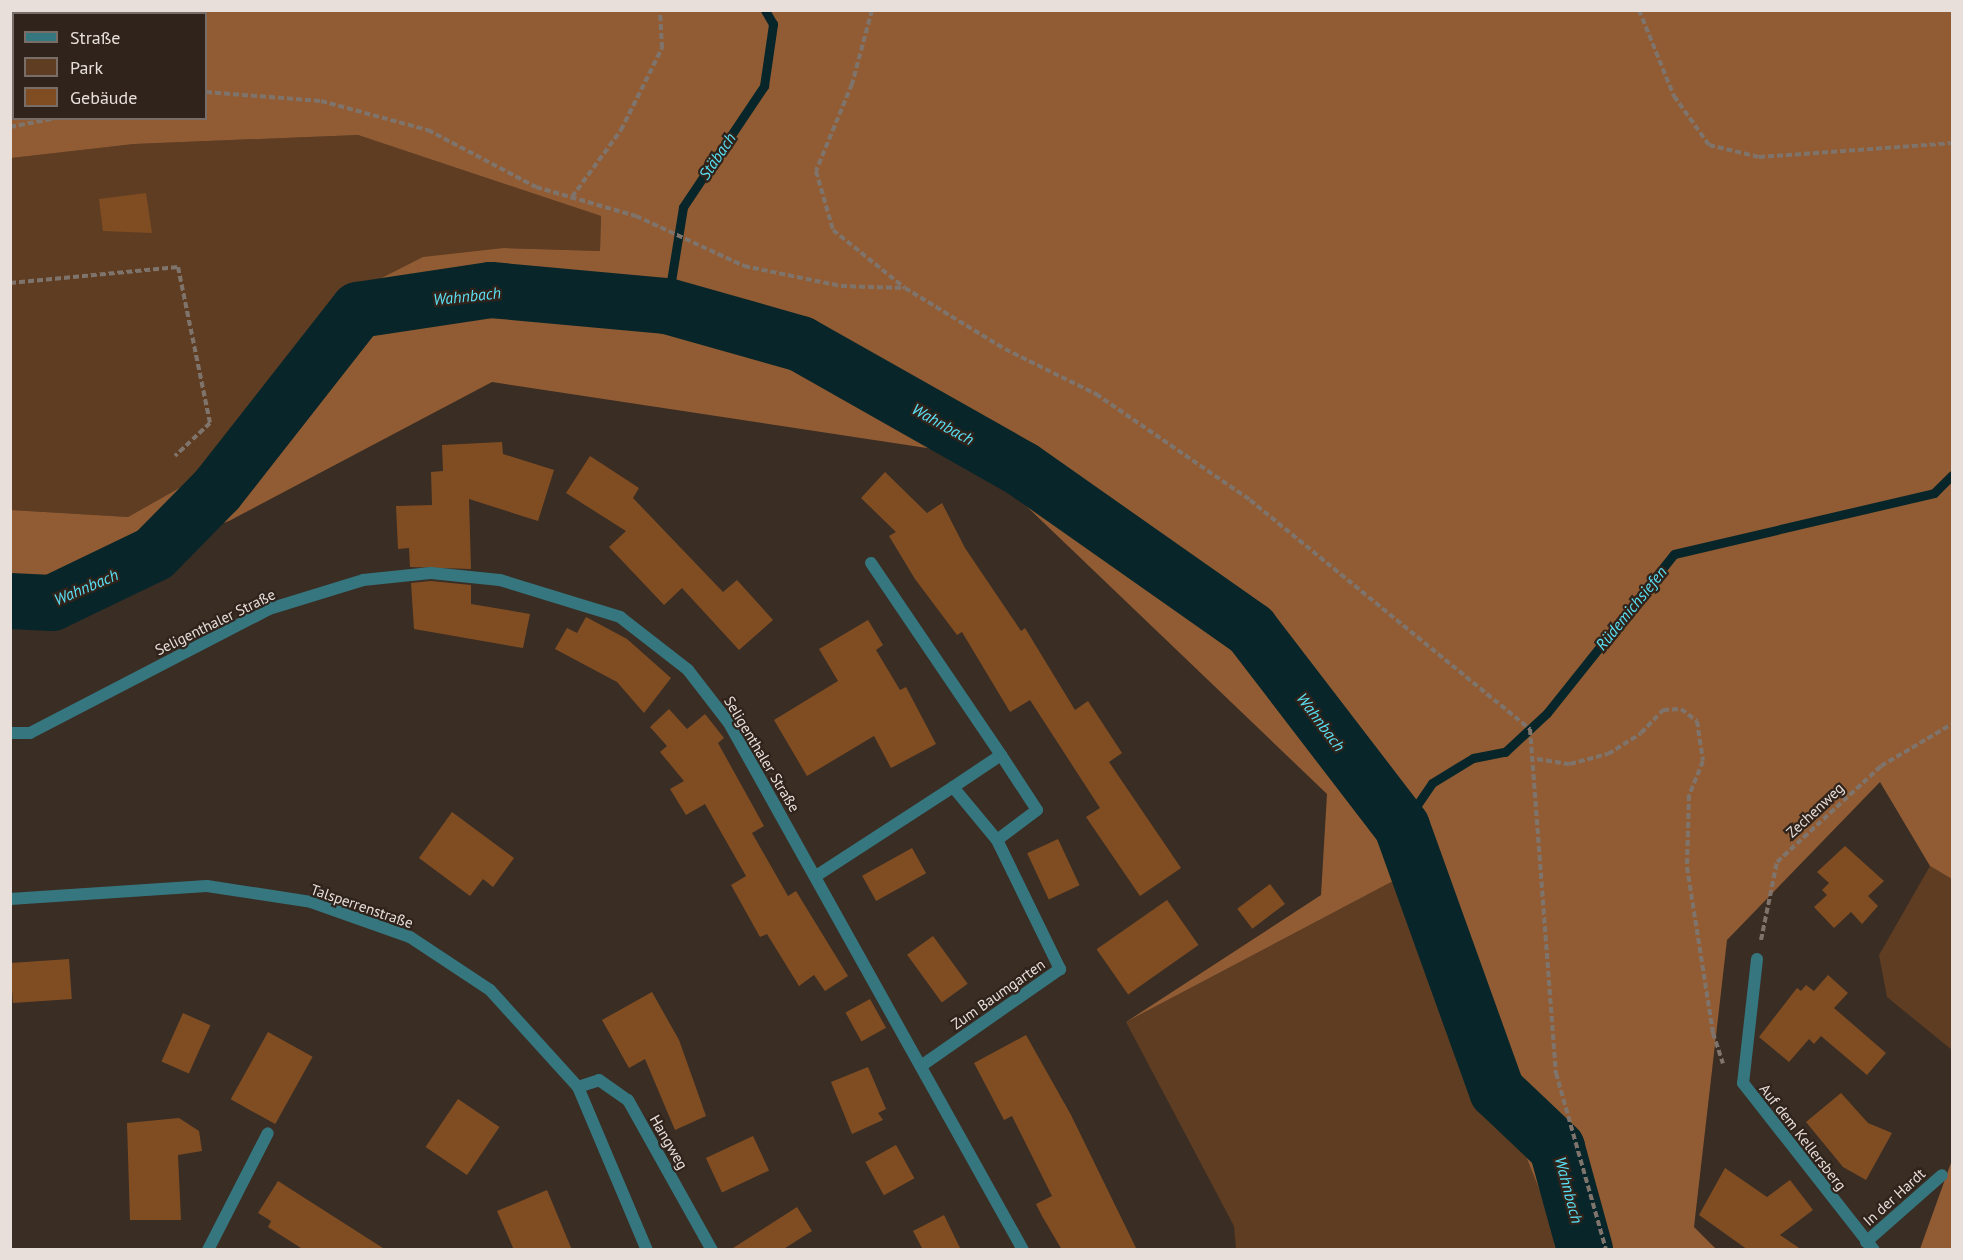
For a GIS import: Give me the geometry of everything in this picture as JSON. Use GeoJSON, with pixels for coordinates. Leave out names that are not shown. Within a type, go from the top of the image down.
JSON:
{"type":"FeatureCollection","features":[{"type":"Feature","properties":{"kind":"street"},"geometry":{"type":"LineString","coordinates":[[871,563],[1037,810],[997,840]]}},
{"type":"Feature","properties":{"kind":"street","name":"Seligenthaler Straße"},"geometry":{"type":"LineString","coordinates":[[10,733],[30,733],[269,609],[363,580],[431,573],[500,580],[620,618],[688,670],[729,723],[924,1064],[1023,1250]]}},
{"type":"Feature","properties":{"kind":"street"},"geometry":{"type":"LineString","coordinates":[[816,876],[1001,754]]}},
{"type":"Feature","properties":{"kind":"street","name":"Zum Baumgarten"},"geometry":{"type":"LineString","coordinates":[[924,1064],[1060,969],[997,840],[953,787]]}},
{"type":"Feature","properties":{"kind":"street","name":"Talsperrenstraße"},"geometry":{"type":"LineString","coordinates":[[10,899],[207,886],[311,902],[410,937],[490,990],[578,1087],[647,1250]]}},
{"type":"Feature","properties":{"kind":"street","name":"Auf dem Kellersberg"},"geometry":{"type":"LineString","coordinates":[[1757,959],[1743,1083],[1870,1246]]}},
{"type":"Feature","properties":{"kind":"street","name":"Hangweg"},"geometry":{"type":"LineString","coordinates":[[578,1087],[598,1080],[628,1101],[712,1250]]}},
{"type":"Feature","properties":{"kind":"street"},"geometry":{"type":"LineString","coordinates":[[208,1250],[268,1133]]}},
{"type":"Feature","properties":{"kind":"street","name":"In der Hardt"},"geometry":{"type":"LineString","coordinates":[[1870,1246],[1942,1175]]}},
{"type":"Feature","properties":{"kind":"path"},"geometry":{"type":"LineString","coordinates":[[572,197],[621,130],[662,48],[660,10]]}},
{"type":"Feature","properties":{"kind":"path"},"geometry":{"type":"LineString","coordinates":[[872,10],[852,84],[816,171],[833,230],[906,288],[1005,349],[1096,394],[1250,500],[1530,729],[1537,759],[1536,839],[1556,1073],[1606,1250]]}},
{"type":"Feature","properties":{"kind":"path"},"geometry":{"type":"LineString","coordinates":[[1639,10],[1674,96],[1709,145],[1759,157],[1953,142]]}},
{"type":"Feature","properties":{"kind":"path"},"geometry":{"type":"LineString","coordinates":[[207,92],[321,101],[428,130],[536,187],[636,216],[744,266],[841,286],[906,288]]}},
{"type":"Feature","properties":{"kind":"path"},"geometry":{"type":"LineString","coordinates":[[10,127],[46,120]]}},
{"type":"Feature","properties":{"kind":"path"},"geometry":{"type":"LineString","coordinates":[[10,284],[178,267],[210,423],[175,456]]}},
{"type":"Feature","properties":{"kind":"path"},"geometry":{"type":"LineString","coordinates":[[1537,759],[1570,764],[1608,754],[1641,733],[1663,710],[1681,709],[1697,721],[1702,761],[1689,795],[1687,867],[1718,1059],[1743,1083]]}},
{"type":"Feature","properties":{"kind":"path","name":"Zechenweg"},"geometry":{"type":"LineString","coordinates":[[1757,959],[1777,862],[1881,766],[1953,724]]}},
{"type":"Feature","properties":{"kind":"green space"},"geometry":{"type":"Polygon","coordinates":[[[358,135],[601,216],[600,251],[504,248],[273,391],[197,478],[128,517],[11,510],[10,158],[134,144],[358,135]]]}},
{"type":"Feature","properties":{"kind":"green space"},"geometry":{"type":"Polygon","coordinates":[[[1431,861],[1467,1010],[1550,1216],[1555,1249],[1236,1249],[1234,1226],[1126,1022],[1431,861]]]}},
{"type":"Feature","properties":{"kind":"green space"},"geometry":{"type":"Polygon","coordinates":[[[1930,866],[1952,879],[1952,1050],[1887,997],[1879,955],[1930,866]]]}},
{"type":"Feature","properties":{"kind":"shaded area"},"geometry":{"type":"Polygon","coordinates":[[[11,10],[1952,11],[1952,879],[1930,866],[1880,782],[1727,940],[1694,1227],[1716,1249],[1555,1249],[1550,1216],[1467,1010],[1431,861],[1126,1022],[1321,895],[1327,794],[973,455],[492,382],[229,521],[65,578],[11,578],[11,510],[128,517],[197,478],[356,291],[423,257],[504,248],[600,251],[601,216],[358,135],[134,144],[11,158],[11,10]]]}},
{"type":"Feature","properties":{"kind":"shaded area"},"geometry":{"type":"Polygon","coordinates":[[[1952,1160],[1952,1249],[1920,1249],[1952,1160]]]}},
{"type":"Feature","properties":{"kind":"building"},"geometry":{"type":"Polygon","coordinates":[[[146,193],[152,233],[103,231],[99,199],[146,193]]]}},
{"type":"Feature","properties":{"kind":"building"},"geometry":{"type":"Polygon","coordinates":[[[502,442],[503,454],[554,470],[538,521],[469,499],[471,569],[410,567],[409,548],[398,549],[396,506],[432,505],[431,472],[443,471],[442,445],[502,442]]]}},
{"type":"Feature","properties":{"kind":"building"},"geometry":{"type":"Polygon","coordinates":[[[590,456],[639,488],[633,498],[723,592],[737,580],[773,620],[739,650],[682,588],[664,605],[609,547],[626,531],[566,493],[590,456]]]}},
{"type":"Feature","properties":{"kind":"building"},"geometry":{"type":"Polygon","coordinates":[[[885,472],[927,513],[942,503],[965,548],[1021,631],[1025,628],[1075,710],[1088,701],[1122,753],[1109,762],[1181,868],[1140,896],[1086,817],[1100,808],[1030,700],[1010,712],[962,632],[957,635],[915,579],[889,536],[896,532],[861,498],[885,472]]]}},
{"type":"Feature","properties":{"kind":"building"},"geometry":{"type":"Polygon","coordinates":[[[431,581],[471,585],[471,604],[530,614],[523,648],[414,629],[411,583],[431,581]]]}},
{"type":"Feature","properties":{"kind":"building"},"geometry":{"type":"Polygon","coordinates":[[[586,617],[627,639],[671,678],[644,713],[617,682],[555,649],[567,628],[577,633],[586,617]]]}},
{"type":"Feature","properties":{"kind":"building"},"geometry":{"type":"Polygon","coordinates":[[[868,620],[883,645],[876,650],[900,690],[906,687],[936,744],[891,768],[874,736],[807,776],[774,720],[838,681],[819,649],[868,620]]]}},
{"type":"Feature","properties":{"kind":"building"},"geometry":{"type":"Polygon","coordinates":[[[669,709],[687,729],[705,714],[724,738],[718,743],[764,826],[752,833],[788,896],[796,891],[848,976],[825,991],[814,975],[799,986],[767,934],[760,937],[731,885],[746,876],[705,804],[686,815],[670,789],[684,781],[660,752],[667,746],[650,727],[669,709]]]}},
{"type":"Feature","properties":{"kind":"building"},"geometry":{"type":"Polygon","coordinates":[[[452,812],[514,858],[493,887],[483,879],[470,896],[419,858],[452,812]]]}},
{"type":"Feature","properties":{"kind":"building"},"geometry":{"type":"Polygon","coordinates":[[[1058,839],[1080,885],[1049,900],[1027,853],[1058,839]]]}},
{"type":"Feature","properties":{"kind":"building"},"geometry":{"type":"Polygon","coordinates":[[[1845,846],[1884,881],[1868,896],[1878,906],[1862,924],[1851,912],[1834,928],[1814,907],[1827,895],[1822,890],[1829,883],[1817,872],[1845,846]]]}},
{"type":"Feature","properties":{"kind":"building"},"geometry":{"type":"Polygon","coordinates":[[[912,848],[926,873],[876,901],[862,876],[912,848]]]}},
{"type":"Feature","properties":{"kind":"building"},"geometry":{"type":"Polygon","coordinates":[[[1270,884],[1285,904],[1252,929],[1237,909],[1270,884]]]}},
{"type":"Feature","properties":{"kind":"building"},"geometry":{"type":"Polygon","coordinates":[[[1167,900],[1199,945],[1128,994],[1097,949],[1167,900]]]}},
{"type":"Feature","properties":{"kind":"building"},"geometry":{"type":"Polygon","coordinates":[[[933,936],[968,984],[942,1003],[907,955],[933,936]]]}},
{"type":"Feature","properties":{"kind":"building"},"geometry":{"type":"Polygon","coordinates":[[[69,959],[72,999],[13,1003],[10,963],[69,959]]]}},
{"type":"Feature","properties":{"kind":"building"},"geometry":{"type":"Polygon","coordinates":[[[1828,975],[1848,993],[1834,1008],[1886,1053],[1867,1075],[1821,1036],[1814,1044],[1809,1039],[1789,1062],[1759,1037],[1797,988],[1801,991],[1806,985],[1814,991],[1828,975]]]}},
{"type":"Feature","properties":{"kind":"building"},"geometry":{"type":"Polygon","coordinates":[[[652,992],[679,1040],[706,1116],[675,1130],[645,1059],[629,1068],[602,1020],[652,992]]]}},
{"type":"Feature","properties":{"kind":"building"},"geometry":{"type":"Polygon","coordinates":[[[870,999],[886,1028],[862,1041],[846,1013],[870,999]]]}},
{"type":"Feature","properties":{"kind":"building"},"geometry":{"type":"Polygon","coordinates":[[[183,1013],[210,1025],[189,1074],[161,1061],[183,1013]]]}},
{"type":"Feature","properties":{"kind":"building"},"geometry":{"type":"Polygon","coordinates":[[[268,1032],[313,1057],[275,1124],[231,1099],[268,1032]]]}},
{"type":"Feature","properties":{"kind":"building"},"geometry":{"type":"Polygon","coordinates":[[[1026,1035],[1071,1115],[1137,1250],[1062,1250],[1042,1216],[1036,1204],[1052,1196],[1012,1116],[1004,1120],[974,1063],[1026,1035]]]}},
{"type":"Feature","properties":{"kind":"building"},"geometry":{"type":"Polygon","coordinates":[[[868,1067],[886,1109],[878,1113],[883,1120],[852,1134],[831,1082],[868,1067]]]}},
{"type":"Feature","properties":{"kind":"building"},"geometry":{"type":"Polygon","coordinates":[[[1841,1093],[1868,1123],[1892,1133],[1866,1180],[1843,1167],[1806,1122],[1841,1093]]]}},
{"type":"Feature","properties":{"kind":"building"},"geometry":{"type":"Polygon","coordinates":[[[458,1099],[499,1127],[467,1175],[426,1147],[458,1099]]]}},
{"type":"Feature","properties":{"kind":"building"},"geometry":{"type":"Polygon","coordinates":[[[179,1118],[199,1131],[202,1151],[178,1155],[181,1220],[130,1220],[127,1123],[179,1118]]]}},
{"type":"Feature","properties":{"kind":"building"},"geometry":{"type":"Polygon","coordinates":[[[753,1136],[769,1170],[722,1192],[706,1158],[753,1136]]]}},
{"type":"Feature","properties":{"kind":"building"},"geometry":{"type":"Polygon","coordinates":[[[896,1145],[914,1178],[884,1195],[865,1162],[896,1145]]]}},
{"type":"Feature","properties":{"kind":"building"},"geometry":{"type":"Polygon","coordinates":[[[1725,1168],[1767,1197],[1790,1180],[1813,1210],[1780,1235],[1802,1250],[1748,1250],[1699,1215],[1725,1168]]]}},
{"type":"Feature","properties":{"kind":"building"},"geometry":{"type":"Polygon","coordinates":[[[278,1181],[386,1250],[304,1250],[268,1227],[271,1221],[258,1213],[278,1181]]]}},
{"type":"Feature","properties":{"kind":"building"},"geometry":{"type":"Polygon","coordinates":[[[547,1190],[572,1250],[514,1250],[497,1211],[547,1190]]]}},
{"type":"Feature","properties":{"kind":"building"},"geometry":{"type":"Polygon","coordinates":[[[797,1207],[812,1231],[782,1250],[730,1250],[797,1207]]]}},
{"type":"Feature","properties":{"kind":"building"},"geometry":{"type":"Polygon","coordinates":[[[944,1215],[961,1250],[923,1250],[913,1231],[944,1215]]]}},
{"type":"Feature","properties":{"kind":"waterway","name":"Stäbach"},"geometry":{"type":"LineString","coordinates":[[667,306],[683,207],[764,86],[773,24],[765,10]]}},
{"type":"Feature","properties":{"kind":"waterway","name":"Wahnbach"},"geometry":{"type":"LineString","coordinates":[[10,601],[52,603],[154,554],[217,490],[358,310],[491,290],[667,306],[801,344],[1022,469],[1251,630],[1402,827],[1497,1091],[1557,1148],[1585,1250]]}},
{"type":"Feature","properties":{"kind":"waterway","name":"Rüdemichsiefen"},"geometry":{"type":"LineString","coordinates":[[1402,827],[1432,783],[1473,758],[1505,752],[1547,713],[1674,554],[1934,493],[1952,475]]}}]}
